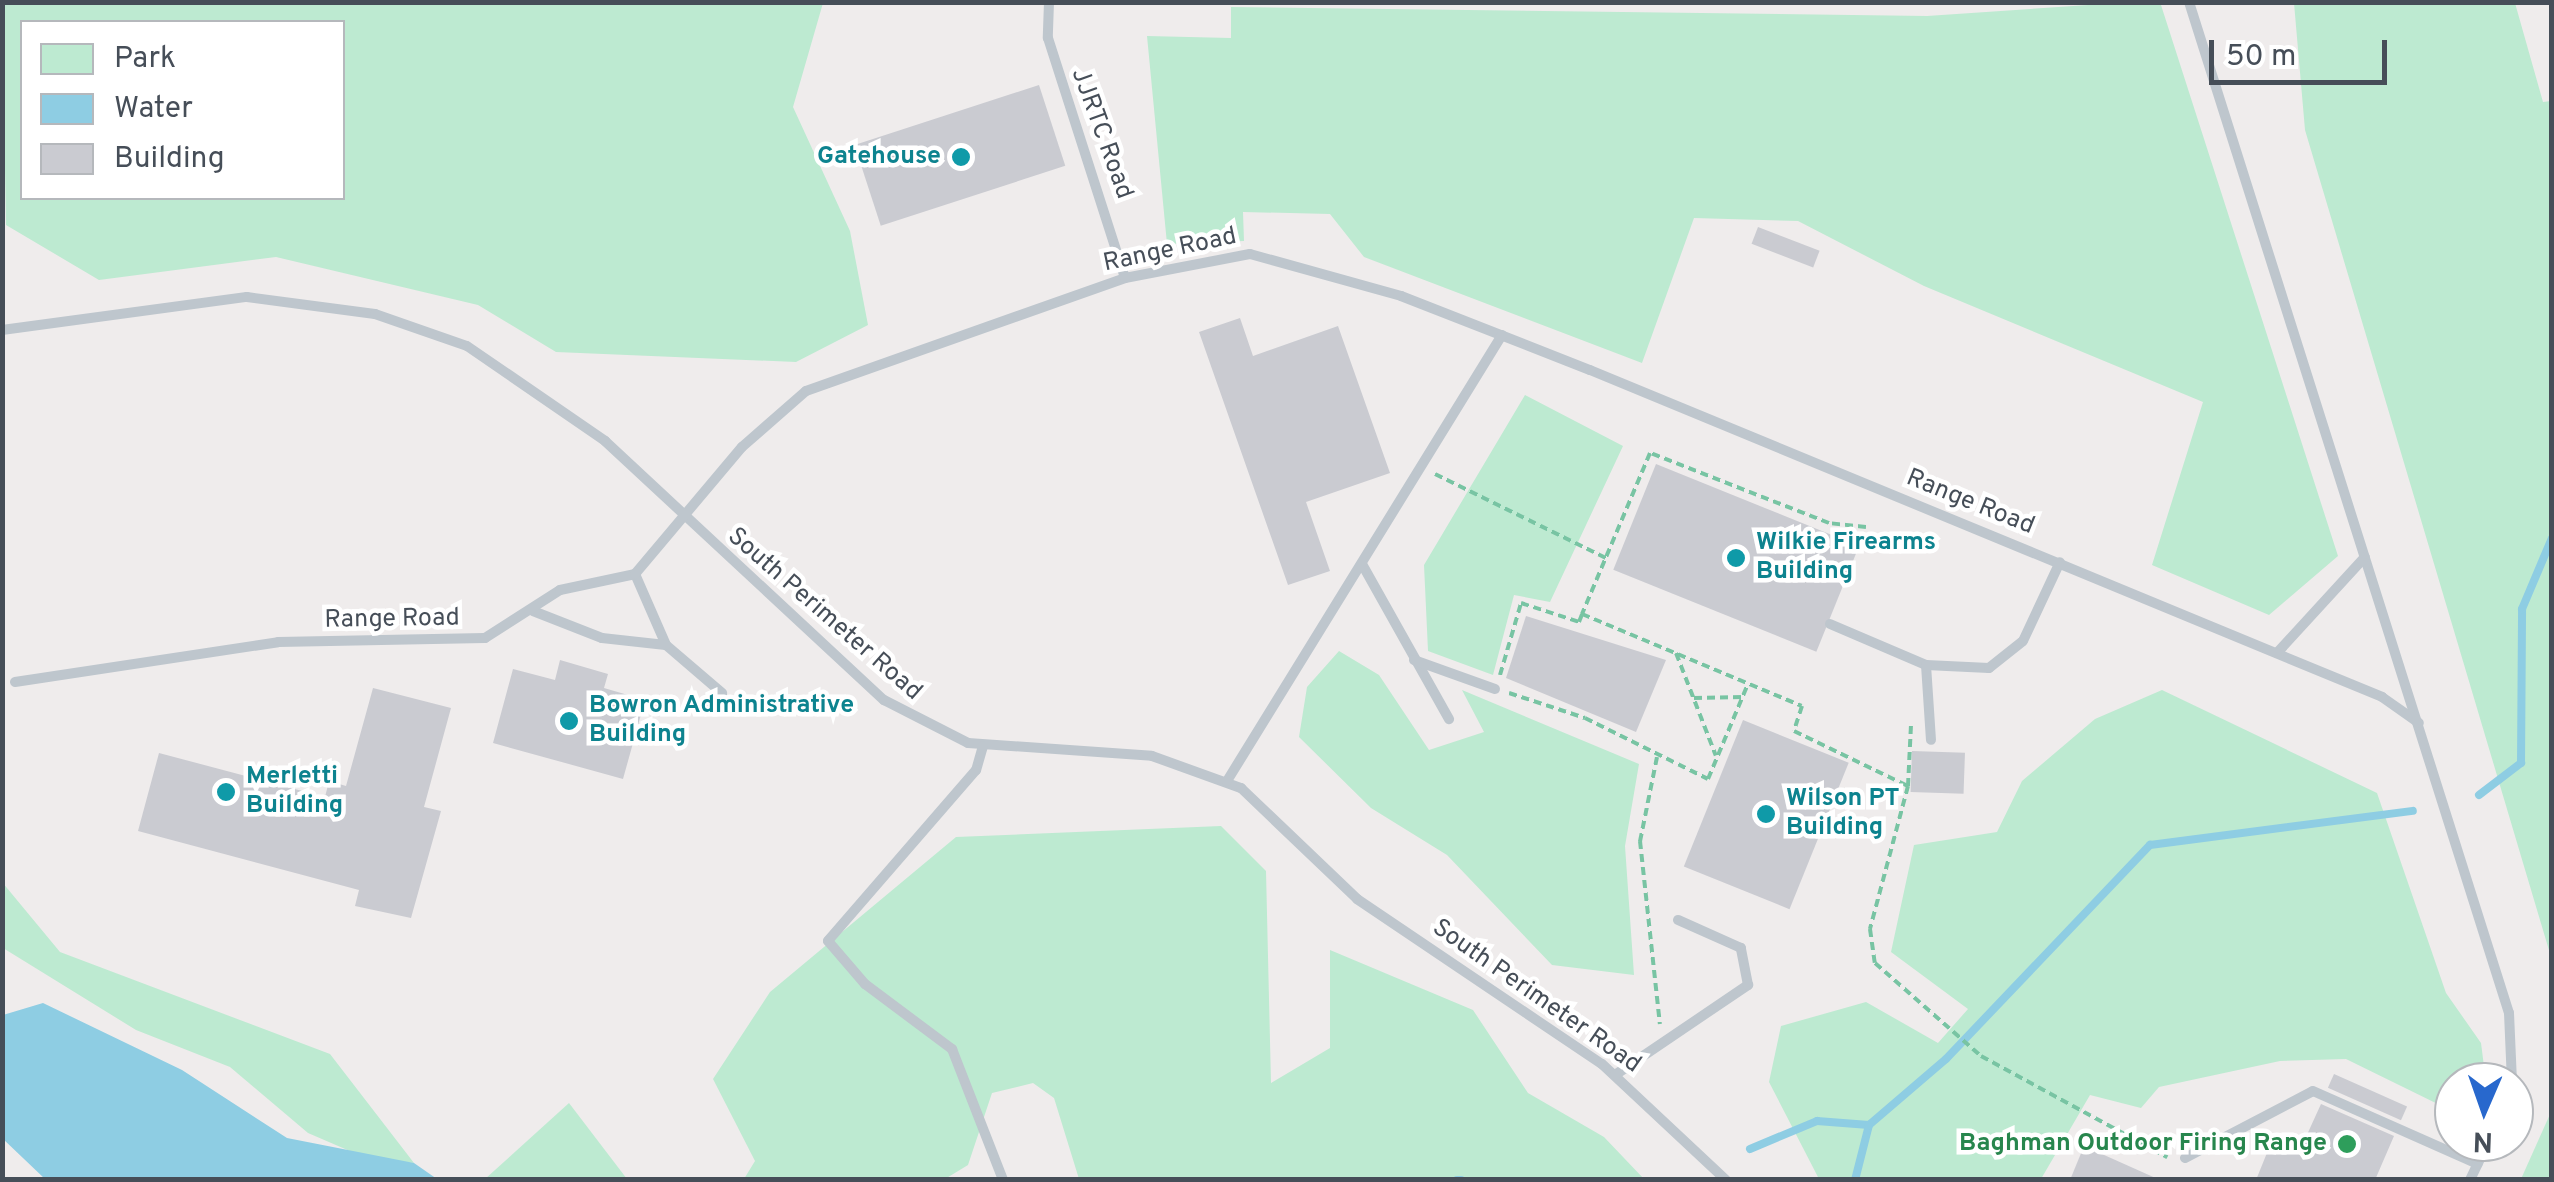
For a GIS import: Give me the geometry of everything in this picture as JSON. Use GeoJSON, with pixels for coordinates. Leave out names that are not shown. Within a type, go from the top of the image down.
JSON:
{"type":"FeatureCollection","features":[{"type":"Feature","properties":{"kind":"lane","name":"JJRTC Road"},"geometry":{"type":"LineString","coordinates":[[1048,2],[1048,38],[1125,278]]}},
{"type":"Feature","properties":{"kind":"lane"},"geometry":{"type":"LineString","coordinates":[[2189,2],[2509,1012],[2511,1062]]}},
{"type":"Feature","properties":{"kind":"lane","name":"Range Road"},"geometry":{"type":"LineString","coordinates":[[15,682],[278,642],[486,638],[581,581],[635,574],[742,447],[806,391],[1125,278],[1250,254],[1502,335],[2382,697],[2419,724]]}},
{"type":"Feature","properties":{"kind":"lane","name":"South Perimeter Road"},"geometry":{"type":"LineString","coordinates":[[2,330],[207,298],[375,314],[513,372],[606,441],[884,700],[942,736],[982,746],[1152,756],[1227,781],[1358,899],[1615,1075],[1726,1180]]}},
{"type":"Feature","properties":{"kind":"lane"},"geometry":{"type":"LineString","coordinates":[[1227,781],[1502,335]]}},
{"type":"Feature","properties":{"kind":"lane"},"geometry":{"type":"LineString","coordinates":[[2277,653],[2365,557]]}},
{"type":"Feature","properties":{"kind":"lane"},"geometry":{"type":"LineString","coordinates":[[1830,624],[1926,665],[1973,672],[2008,658],[2060,562]]}},
{"type":"Feature","properties":{"kind":"lane"},"geometry":{"type":"LineString","coordinates":[[1362,564],[1449,720]]}},
{"type":"Feature","properties":{"kind":"lane"},"geometry":{"type":"LineString","coordinates":[[635,574],[666,645],[722,693]]}},
{"type":"Feature","properties":{"kind":"lane"},"geometry":{"type":"LineString","coordinates":[[533,610],[602,638],[666,645]]}},
{"type":"Feature","properties":{"kind":"lane"},"geometry":{"type":"LineString","coordinates":[[1413,659],[1495,689]]}},
{"type":"Feature","properties":{"kind":"lane"},"geometry":{"type":"LineString","coordinates":[[1926,665],[1931,740]]}},
{"type":"Feature","properties":{"kind":"lane"},"geometry":{"type":"LineString","coordinates":[[982,746],[976,770],[828,941],[864,984],[952,1049],[1003,1180]]}},
{"type":"Feature","properties":{"kind":"lane"},"geometry":{"type":"LineString","coordinates":[[1615,1075],[1748,985],[1742,948],[1678,920]]}},
{"type":"Feature","properties":{"kind":"lane"},"geometry":{"type":"LineString","coordinates":[[2185,1158],[2313,1091],[2478,1164],[2470,1180]]}},
{"type":"Feature","properties":{"kind":"path"},"geometry":{"type":"LineString","coordinates":[[1748,684],[1708,779],[1585,718],[1495,689],[1521,603],[1579,622],[1650,453],[1829,523],[1866,526]]}},
{"type":"Feature","properties":{"kind":"path"},"geometry":{"type":"LineString","coordinates":[[1420,467],[1606,558]]}},
{"type":"Feature","properties":{"kind":"path"},"geometry":{"type":"LineString","coordinates":[[1582,614],[1802,706],[1794,731],[1908,786]]}},
{"type":"Feature","properties":{"kind":"path"},"geometry":{"type":"LineString","coordinates":[[1676,653],[1717,758]]}},
{"type":"Feature","properties":{"kind":"path"},"geometry":{"type":"LineString","coordinates":[[1694,698],[1743,697]]}},
{"type":"Feature","properties":{"kind":"path"},"geometry":{"type":"LineString","coordinates":[[1929,713],[1911,719],[1908,786],[1868,946],[1891,983],[1981,1056],[2073,1101],[2089,1122],[2185,1158]]}},
{"type":"Feature","properties":{"kind":"path"},"geometry":{"type":"LineString","coordinates":[[1657,757],[1640,840],[1661,1044]]}},
{"type":"Feature","properties":{"kind":"green space"},"geometry":{"type":"Polygon","coordinates":[[[2,3],[823,3],[793,107],[850,231],[868,325],[796,362],[556,352],[478,305],[276,257],[99,280],[6,225],[2,3]]]}},
{"type":"Feature","properties":{"kind":"green space"},"geometry":{"type":"Polygon","coordinates":[[[2118,3],[2161,5],[2338,556],[2269,615],[2152,565],[2203,402],[1924,286],[1798,221],[1694,218],[1642,363],[1364,257],[1330,214],[1243,212],[1244,241],[1167,244],[1147,36],[1231,38],[1231,7],[1927,16],[2118,3]]]}},
{"type":"Feature","properties":{"kind":"green space"},"geometry":{"type":"Polygon","coordinates":[[[2294,3],[2515,3],[2543,102],[2551,101],[2551,957],[2305,130],[2294,3]]]}},
{"type":"Feature","properties":{"kind":"green space"},"geometry":{"type":"Polygon","coordinates":[[[1525,395],[1623,446],[1550,602],[1514,595],[1493,675],[1428,651],[1424,565],[1525,395]]]}},
{"type":"Feature","properties":{"kind":"green space"},"geometry":{"type":"Polygon","coordinates":[[[1339,651],[1379,675],[1429,750],[1484,732],[1462,690],[1639,764],[1625,846],[1634,975],[1552,965],[1447,855],[1371,808],[1299,737],[1307,687],[1339,651]]]}},
{"type":"Feature","properties":{"kind":"green space"},"geometry":{"type":"Polygon","coordinates":[[[2162,690],[2377,793],[2446,993],[2481,1043],[2483,1062],[2434,1062],[2434,1102],[2346,1059],[2280,1061],[2159,1087],[2141,1108],[2090,1095],[2041,1179],[1819,1179],[1769,1082],[1781,1026],[1866,1002],[1938,1043],[1968,1009],[1891,952],[1914,845],[1997,832],[2022,781],[2095,719],[2162,690]]]}},
{"type":"Feature","properties":{"kind":"green space"},"geometry":{"type":"Polygon","coordinates":[[[1221,826],[1266,871],[1271,1083],[1330,1048],[1330,950],[1473,1010],[1528,1093],[1604,1137],[1644,1179],[1079,1179],[1054,1098],[1033,1083],[992,1093],[968,1165],[945,1179],[744,1179],[755,1161],[713,1079],[770,992],[956,837],[1221,826]]]}},
{"type":"Feature","properties":{"kind":"green space"},"geometry":{"type":"Polygon","coordinates":[[[2,882],[60,952],[330,1054],[414,1163],[366,1158],[308,1133],[230,1067],[136,1030],[3,948],[2,882]]]}},
{"type":"Feature","properties":{"kind":"green space"},"geometry":{"type":"Polygon","coordinates":[[[569,1103],[627,1179],[485,1179],[569,1103]]]}},
{"type":"Feature","properties":{"kind":"green space"},"geometry":{"type":"Polygon","coordinates":[[[2551,1112],[2551,1179],[2521,1179],[2529,1162],[2534,1162],[2534,1150],[2551,1112]]]}},
{"type":"Feature","properties":{"kind":"water"},"geometry":{"type":"Polygon","coordinates":[[[43,1003],[182,1070],[287,1138],[414,1163],[437,1179],[45,1179],[2,1138],[3,1015],[43,1003]]]}},
{"type":"Feature","properties":{"kind":"building","name":"Gatehouse"},"geometry":{"type":"Polygon","coordinates":[[[1039,85],[1065,166],[881,226],[854,145],[1039,85]]]}},
{"type":"Feature","properties":{"kind":"building"},"geometry":{"type":"Polygon","coordinates":[[[1758,227],[1820,251],[1813,267],[1752,244],[1758,227]]]}},
{"type":"Feature","properties":{"kind":"building"},"geometry":{"type":"Polygon","coordinates":[[[1240,318],[1253,356],[1338,326],[1390,473],[1306,502],[1330,571],[1288,585],[1199,332],[1240,318]]]}},
{"type":"Feature","properties":{"kind":"building","name":"Wilkie Firearms Building"},"geometry":{"type":"Polygon","coordinates":[[[1656,464],[1859,546],[1816,652],[1613,570],[1656,464]]]}},
{"type":"Feature","properties":{"kind":"building"},"geometry":{"type":"Polygon","coordinates":[[[1526,616],[1666,660],[1636,732],[1506,678],[1526,616]]]}},
{"type":"Feature","properties":{"kind":"building","name":"Bowron Administrative Building"},"geometry":{"type":"Polygon","coordinates":[[[560,660],[608,674],[604,688],[645,700],[623,779],[493,743],[513,669],[555,680],[560,660]]]}},
{"type":"Feature","properties":{"kind":"building","name":"Merletti Building"},"geometry":{"type":"Polygon","coordinates":[[[373,688],[451,708],[424,807],[441,811],[411,918],[355,906],[359,890],[138,831],[159,753],[325,797],[329,781],[346,786],[373,688]]]}},
{"type":"Feature","properties":{"kind":"building","name":"Wilson PT Building"},"geometry":{"type":"Polygon","coordinates":[[[1743,720],[1849,763],[1790,909],[1684,866],[1743,720]]]}},
{"type":"Feature","properties":{"kind":"building"},"geometry":{"type":"Polygon","coordinates":[[[1912,751],[1965,753],[1964,794],[1911,792],[1912,751]]]}},
{"type":"Feature","properties":{"kind":"building"},"geometry":{"type":"Polygon","coordinates":[[[2334,1074],[2407,1107],[2401,1120],[2328,1088],[2334,1074]]]}},
{"type":"Feature","properties":{"kind":"building","name":"Baghman Outdoor Firing Range"},"geometry":{"type":"Polygon","coordinates":[[[2321,1104],[2394,1136],[2375,1180],[2256,1180],[2273,1138],[2300,1150],[2321,1104]]]}},
{"type":"Feature","properties":{"kind":"building","name":"Baghman Outdoor Firing Range"},"geometry":{"type":"Polygon","coordinates":[[[2084,1146],[2160,1180],[2070,1180],[2084,1146]]]}},
{"type":"Feature","properties":{"kind":"waterway"},"geometry":{"type":"LineString","coordinates":[[2479,795],[2521,763],[2522,609],[2552,538]]}},
{"type":"Feature","properties":{"kind":"waterway"},"geometry":{"type":"LineString","coordinates":[[1855,1180],[1869,1125],[1946,1059],[2150,845],[2413,811]]}},
{"type":"Feature","properties":{"kind":"waterway"},"geometry":{"type":"LineString","coordinates":[[1750,1149],[1817,1121],[1869,1125]]}},
{"type":"Feature","properties":{"kind":"place","name":"Gatehouse"},"geometry":{"type":"Point","coordinates":[961,157]}},
{"type":"Feature","properties":{"kind":"place","name":"Wilkie Firearms Building"},"geometry":{"type":"Point","coordinates":[1736,558]}},
{"type":"Feature","properties":{"kind":"place","name":"Bowron Administrative Building"},"geometry":{"type":"Point","coordinates":[569,721]}},
{"type":"Feature","properties":{"kind":"place","name":"Merletti Building"},"geometry":{"type":"Point","coordinates":[226,792]}},
{"type":"Feature","properties":{"kind":"place","name":"Wilson PT Building"},"geometry":{"type":"Point","coordinates":[1766,814]}},
{"type":"Feature","properties":{"kind":"place","name":"Baghman Outdoor Firing Range"},"geometry":{"type":"Point","coordinates":[2347,1144]}}]}
